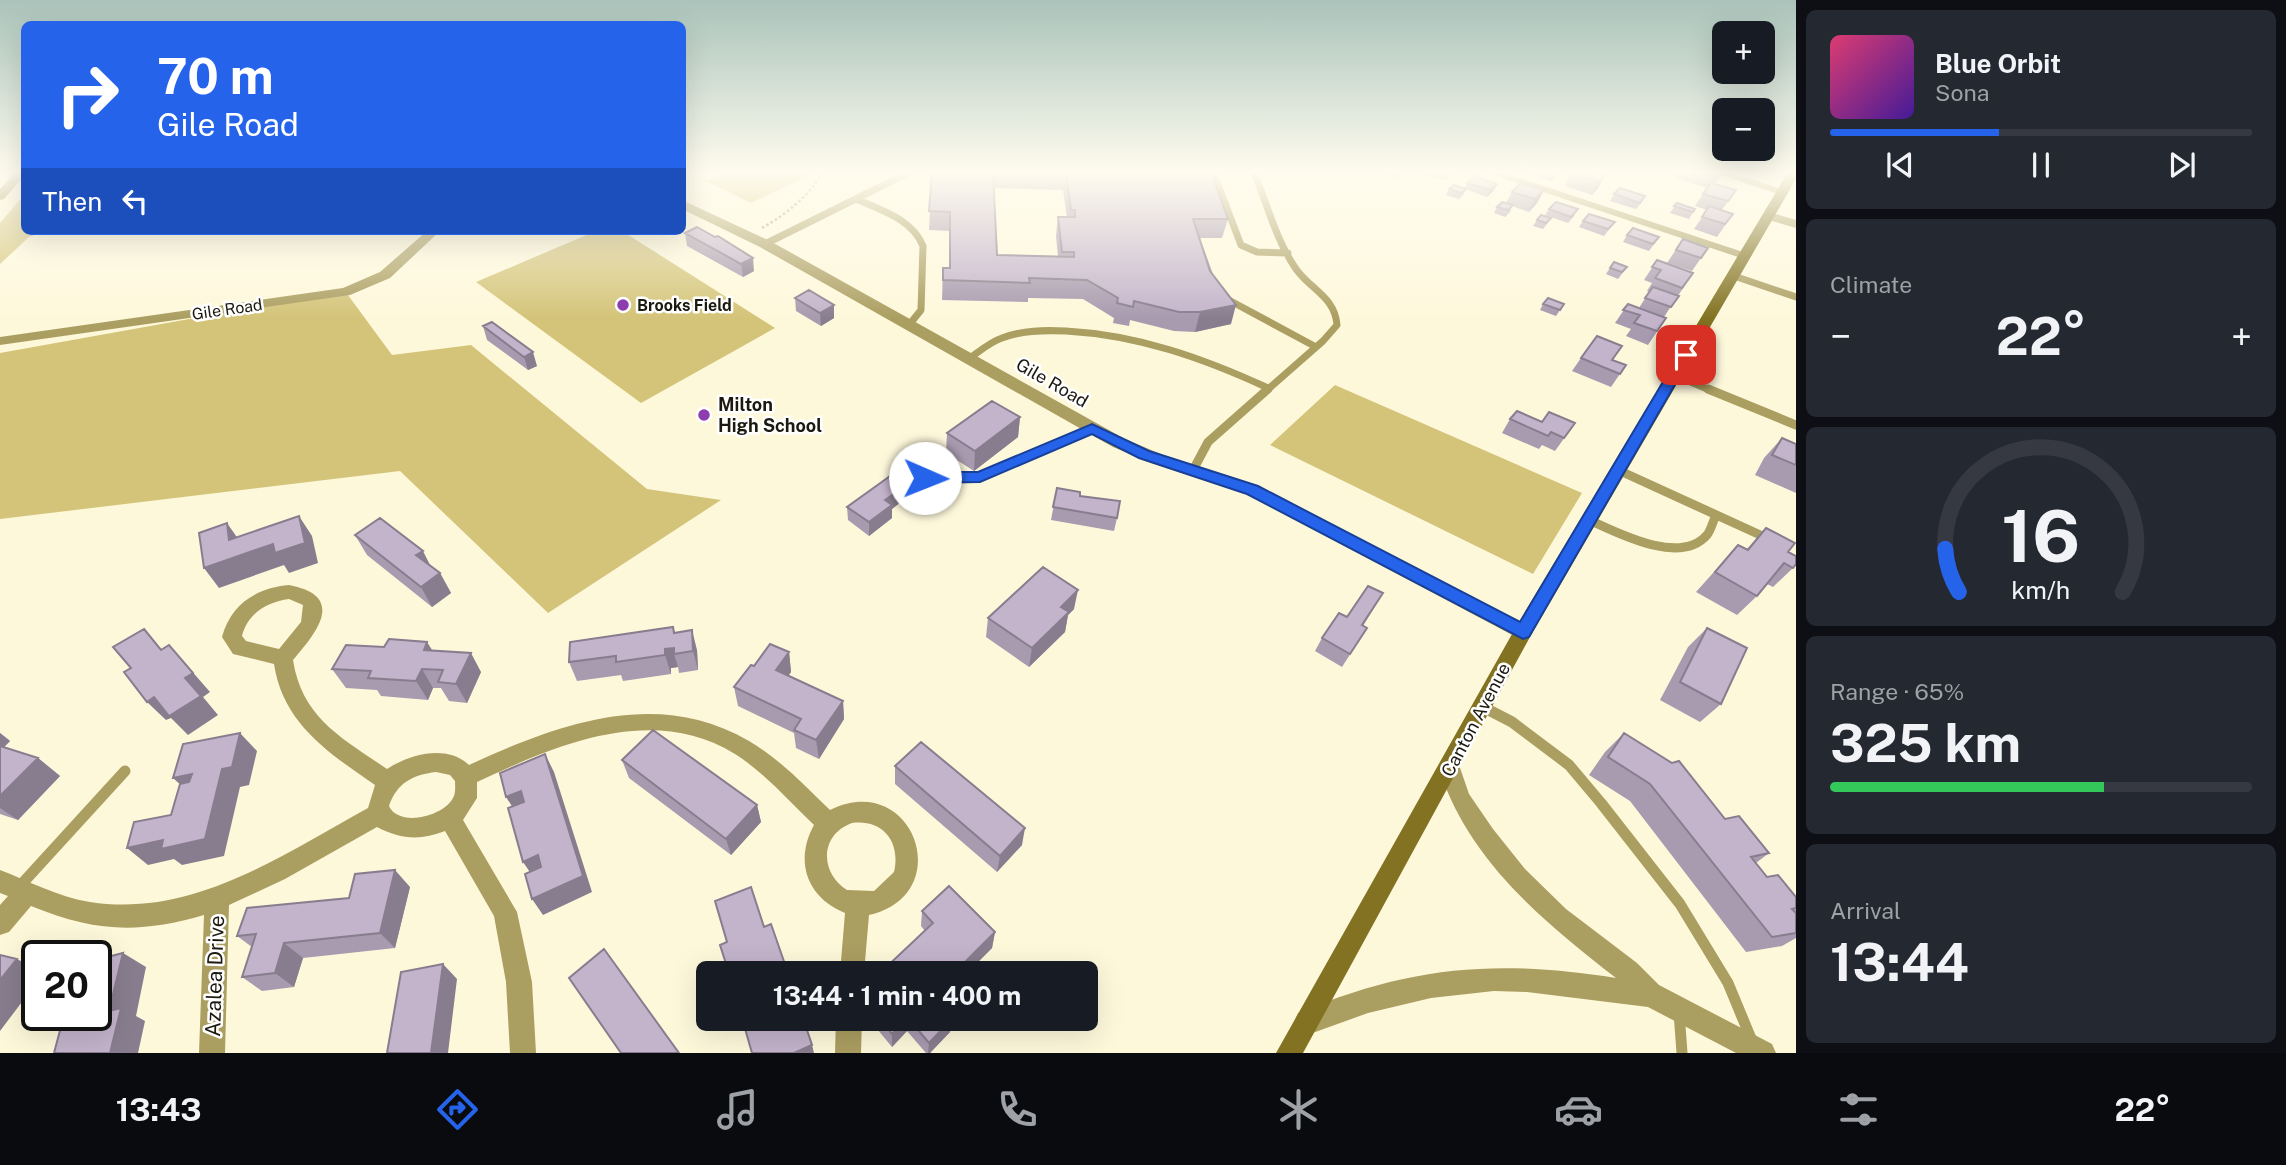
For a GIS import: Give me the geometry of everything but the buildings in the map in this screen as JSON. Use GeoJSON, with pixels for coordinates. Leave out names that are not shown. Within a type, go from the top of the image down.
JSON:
{"type":"FeatureCollection","features":[{"type":"Feature","properties":{"kind":"main road","name":"Canton Avenue"},"geometry":{"type":"LineString","coordinates":[[1289,1053],[1450,769],[1523,632],[1766,221]]}},
{"type":"Feature","properties":{"kind":"street","name":"Gile Road"},"geometry":{"type":"LineString","coordinates":[[718,221],[765,244],[1092,428],[1144,454],[1231,481],[1265,496],[1523,632]]}},
{"type":"Feature","properties":{"kind":"street"},"geometry":{"type":"LineString","coordinates":[[1642,221],[1746,255]]}},
{"type":"Feature","properties":{"kind":"street","name":"Gile Road"},"geometry":{"type":"LineString","coordinates":[[0,341],[355,289],[398,268],[430,235]]}},
{"type":"Feature","properties":{"kind":"street"},"geometry":{"type":"LineString","coordinates":[[284,658],[290,694],[305,719],[325,737],[388,782]]}},
{"type":"Feature","properties":{"kind":"street"},"geometry":{"type":"LineString","coordinates":[[466,777],[524,751],[592,727],[645,720],[680,722],[713,732],[743,748],[771,769],[830,825]]}},
{"type":"Feature","properties":{"kind":"street"},"geometry":{"type":"LineString","coordinates":[[428,763],[451,765],[466,777],[465,797],[449,817],[430,826],[411,829],[387,823],[380,813],[379,800],[388,782],[405,769],[428,763]]}},
{"type":"Feature","properties":{"kind":"street"},"geometry":{"type":"LineString","coordinates":[[1450,769],[1460,799],[1472,818],[1517,877],[1558,918],[1628,972],[1650,994],[1759,1052]]}},
{"type":"Feature","properties":{"kind":"street"},"geometry":{"type":"LineString","coordinates":[[0,923],[15,887],[89,914],[131,918],[174,913],[217,899],[380,813]]}},
{"type":"Feature","properties":{"kind":"street"},"geometry":{"type":"LineString","coordinates":[[851,814],[875,814],[895,826],[906,845],[908,860],[900,883],[883,898],[858,904],[843,901],[829,893],[815,872],[815,848],[830,825],[851,814]]}},
{"type":"Feature","properties":{"kind":"street"},"geometry":{"type":"LineString","coordinates":[[449,817],[505,912],[519,982],[523,1053]]}},
{"type":"Feature","properties":{"kind":"street","name":"Azalea Drive"},"geometry":{"type":"LineString","coordinates":[[212,1053],[217,899]]}},
{"type":"Feature","properties":{"kind":"street"},"geometry":{"type":"LineString","coordinates":[[853,961],[858,904]]}},
{"type":"Feature","properties":{"kind":"street"},"geometry":{"type":"LineString","coordinates":[[1307,1022],[1377,997],[1432,984],[1465,980],[1525,979],[1650,994]]}},
{"type":"Feature","properties":{"kind":"street"},"geometry":{"type":"LineString","coordinates":[[848,1053],[849,1031]]}},
{"type":"Feature","properties":{"kind":"lane"},"geometry":{"type":"LineString","coordinates":[[765,244],[811,221]]}},
{"type":"Feature","properties":{"kind":"lane"},"geometry":{"type":"LineString","coordinates":[[899,221],[921,238],[923,246],[921,310],[909,325]]}},
{"type":"Feature","properties":{"kind":"lane"},"geometry":{"type":"LineString","coordinates":[[1232,221],[1241,245],[1257,252],[1288,253]]}},
{"type":"Feature","properties":{"kind":"lane"},"geometry":{"type":"LineString","coordinates":[[1193,470],[1208,442],[1335,329],[1337,317],[1325,296],[1298,272],[1275,221]]}},
{"type":"Feature","properties":{"kind":"lane"},"geometry":{"type":"LineString","coordinates":[[1734,276],[1796,297]]}},
{"type":"Feature","properties":{"kind":"lane"},"geometry":{"type":"LineString","coordinates":[[1217,289],[1233,302],[1316,347]]}},
{"type":"Feature","properties":{"kind":"lane"},"geometry":{"type":"LineString","coordinates":[[970,358],[993,342],[1010,335],[1040,331],[1102,333],[1167,346],[1211,362],[1268,388]]}},
{"type":"Feature","properties":{"kind":"lane"},"geometry":{"type":"LineString","coordinates":[[1674,375],[1796,425]]}},
{"type":"Feature","properties":{"kind":"lane"},"geometry":{"type":"LineString","coordinates":[[925,478],[980,477],[1092,428]]}},
{"type":"Feature","properties":{"kind":"lane"},"geometry":{"type":"LineString","coordinates":[[1618,470],[1780,544]]}},
{"type":"Feature","properties":{"kind":"lane"},"geometry":{"type":"LineString","coordinates":[[1589,520],[1661,548],[1695,544],[1706,535],[1716,515]]}},
{"type":"Feature","properties":{"kind":"lane"},"geometry":{"type":"LineString","coordinates":[[1483,707],[1512,722],[1569,765],[1601,803],[1680,904],[1728,983],[1759,1052]]}},
{"type":"Feature","properties":{"kind":"lane"},"geometry":{"type":"LineString","coordinates":[[15,887],[125,771]]}},
{"type":"Feature","properties":{"kind":"lane"},"geometry":{"type":"LineString","coordinates":[[1679,1011],[1682,1053]]}},
{"type":"Feature","properties":{"kind":"path"},"geometry":{"type":"LineString","coordinates":[[748,235],[770,221]]}},
{"type":"Feature","properties":{"kind":"shaded area"},"geometry":{"type":"Polygon","coordinates":[[[21,221],[21,235],[35,235],[29,237],[0,264],[0,223],[21,221]]]}},
{"type":"Feature","properties":{"kind":"shaded area","name":"Brooks Field"},"geometry":{"type":"Polygon","coordinates":[[[587,235],[628,235],[775,328],[641,403],[476,282],[587,235]]]}},
{"type":"Feature","properties":{"kind":"shaded area"},"geometry":{"type":"Polygon","coordinates":[[[345,291],[392,355],[471,345],[647,489],[721,500],[548,613],[400,471],[0,519],[0,353],[345,291]]]}},
{"type":"Feature","properties":{"kind":"shaded area"},"geometry":{"type":"Polygon","coordinates":[[[1335,385],[1582,493],[1533,574],[1270,445],[1335,385]]]}},
{"type":"Feature","properties":{"kind":"place","name":"Brooks Field"},"geometry":{"type":"Point","coordinates":[623,305]}},
{"type":"Feature","properties":{"kind":"place","name":"Milton High School"},"geometry":{"type":"Point","coordinates":[704,415]}},
{"type":"Feature","properties":{"kind":"route"},"geometry":{"type":"LineString","coordinates":[[925,478],[980,477],[1092,428],[1144,454],[1253,490],[1523,632],[1686,355]]}}]}
